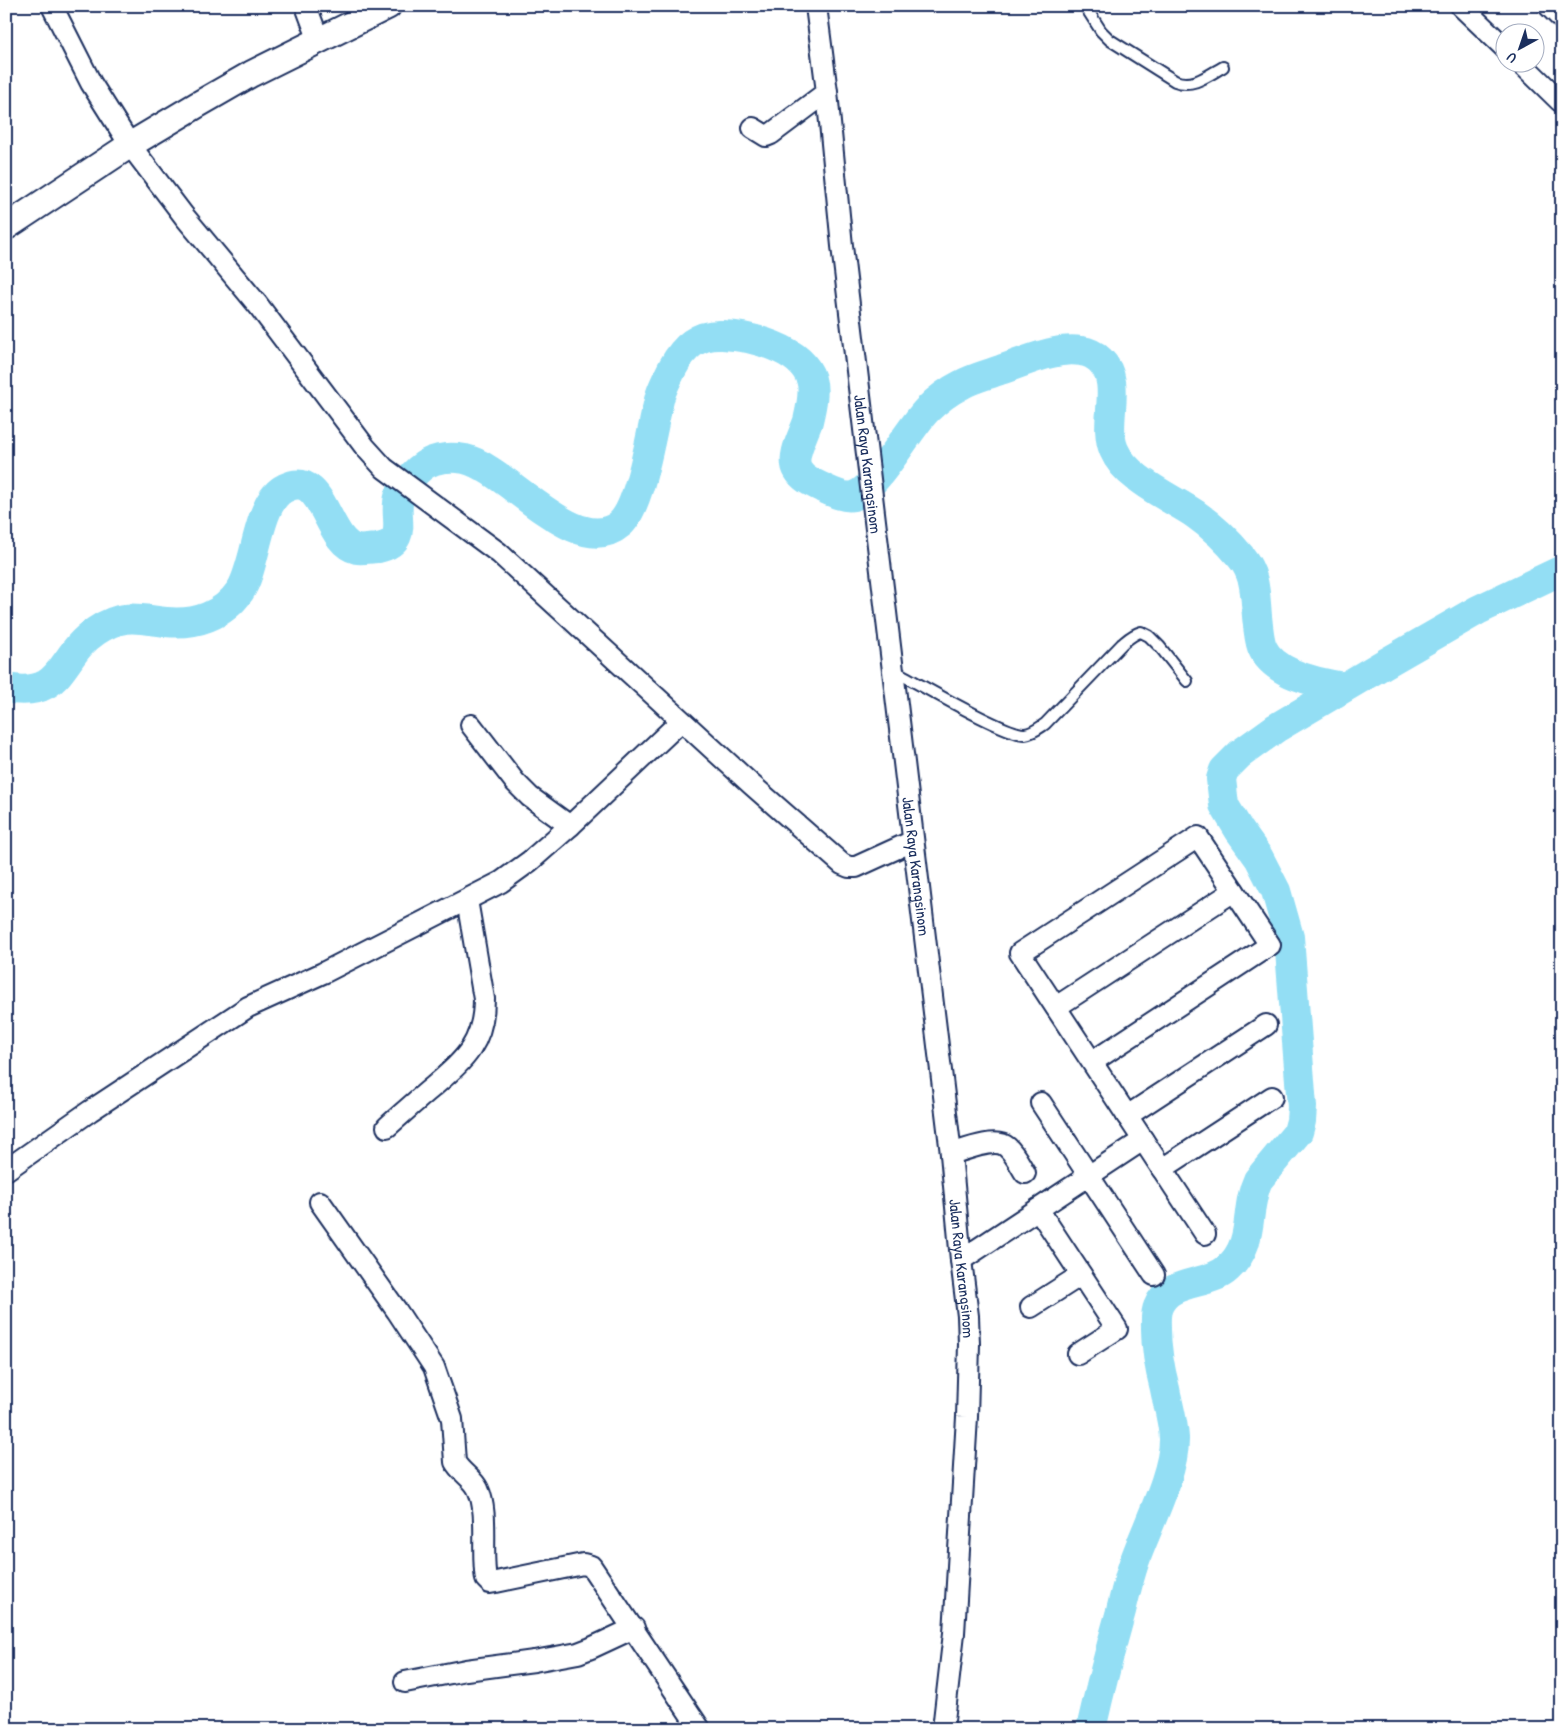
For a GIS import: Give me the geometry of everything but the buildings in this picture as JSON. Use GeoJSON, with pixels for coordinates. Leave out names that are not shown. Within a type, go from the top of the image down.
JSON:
{"type":"FeatureCollection","features":[{"type":"Feature","properties":{"kind":"street"},"geometry":{"type":"LineString","coordinates":[[52,6],[91,83],[130,145],[384,468],[499,553],[681,721],[831,856],[845,866],[856,867],[913,842]]}},
{"type":"Feature","properties":{"kind":"street"},"geometry":{"type":"LineString","coordinates":[[306,6],[320,41]]}},
{"type":"Feature","properties":{"kind":"street"},"geometry":{"type":"LineString","coordinates":[[6,227],[130,145],[251,74],[388,6]]}},
{"type":"Feature","properties":{"kind":"street","name":"Jalan Raya Karangsinom"},"geometry":{"type":"LineString","coordinates":[[816,6],[827,92],[842,246],[951,1154],[968,1316],[968,1417],[954,1633],[943,1729]]}},
{"type":"Feature","properties":{"kind":"street"},"geometry":{"type":"LineString","coordinates":[[1462,6],[1496,39]]}},
{"type":"Feature","properties":{"kind":"street"},"geometry":{"type":"LineString","coordinates":[[1549,6],[1562,19]]}},
{"type":"Feature","properties":{"kind":"street"},"geometry":{"type":"LineString","coordinates":[[1530,72],[1560,101]]}},
{"type":"Feature","properties":{"kind":"street"},"geometry":{"type":"LineString","coordinates":[[752,128],[766,136],[771,134],[827,92]]}},
{"type":"Feature","properties":{"kind":"street"},"geometry":{"type":"LineString","coordinates":[[6,1170],[90,1111],[248,1007],[323,973],[501,882],[530,861],[570,826],[681,721]]}},
{"type":"Feature","properties":{"kind":"street"},"geometry":{"type":"LineString","coordinates":[[471,725],[515,782],[530,797],[570,826]]}},
{"type":"Feature","properties":{"kind":"street"},"geometry":{"type":"LineString","coordinates":[[1092,1062],[1270,945],[1198,837],[1020,953],[1205,1234]]}},
{"type":"Feature","properties":{"kind":"street"},"geometry":{"type":"LineString","coordinates":[[1056,1008],[1234,891]]}},
{"type":"Feature","properties":{"kind":"street"},"geometry":{"type":"LineString","coordinates":[[387,1127],[463,1062],[476,1041],[484,1012],[484,998],[467,900]]}},
{"type":"Feature","properties":{"kind":"street"},"geometry":{"type":"LineString","coordinates":[[1127,1116],[1266,1025]]}},
{"type":"Feature","properties":{"kind":"street"},"geometry":{"type":"LineString","coordinates":[[1162,1169],[1272,1097]]}},
{"type":"Feature","properties":{"kind":"street"},"geometry":{"type":"LineString","coordinates":[[1041,1103],[1154,1275]]}},
{"type":"Feature","properties":{"kind":"street"},"geometry":{"type":"LineString","coordinates":[[961,1260],[1143,1140]]}},
{"type":"Feature","properties":{"kind":"street"},"geometry":{"type":"LineString","coordinates":[[951,1154],[990,1143],[1002,1144],[1010,1149],[1025,1173]]}},
{"type":"Feature","properties":{"kind":"street"},"geometry":{"type":"LineString","coordinates":[[320,1202],[434,1367],[452,1419],[455,1462],[477,1486],[480,1495],[486,1580],[490,1583],[588,1564],[594,1569],[700,1729]]}},
{"type":"Feature","properties":{"kind":"street"},"geometry":{"type":"LineString","coordinates":[[1038,1209],[1117,1329],[1078,1354]]}},
{"type":"Feature","properties":{"kind":"street"},"geometry":{"type":"LineString","coordinates":[[1031,1307],[1082,1275]]}},
{"type":"Feature","properties":{"kind":"street"},"geometry":{"type":"LineString","coordinates":[[405,1682],[466,1670],[578,1653],[634,1628]]}},
{"type":"Feature","properties":{"kind":"lane"},"geometry":{"type":"LineString","coordinates":[[1085,6],[1101,31],[1110,40],[1175,81],[1185,84],[1196,82],[1223,67]]}},
{"type":"Feature","properties":{"kind":"lane"},"geometry":{"type":"LineString","coordinates":[[892,669],[982,717],[1016,733],[1025,734],[1035,731],[1045,724],[1130,636],[1137,633],[1141,632],[1152,639],[1187,681]]}},
{"type":"Feature","properties":{"kind":"waterway"},"geometry":{"type":"LineString","coordinates":[[6,688],[25,690],[40,687],[50,681],[59,673],[84,641],[96,631],[113,622],[135,618],[177,623],[198,620],[217,613],[233,600],[246,580],[263,520],[276,495],[285,488],[298,485],[309,488],[324,508],[338,534],[346,544],[357,549],[378,548],[388,545],[394,540],[398,528],[399,497],[410,479],[427,463],[449,458],[465,459],[482,466],[542,509],[563,522],[584,531],[603,532],[620,524],[627,515],[640,484],[664,385],[682,353],[698,339],[713,335],[733,336],[760,341],[786,352],[797,359],[805,368],[811,379],[813,389],[812,400],[808,421],[798,446],[796,465],[800,473],[809,481],[834,493],[849,496],[862,492],[871,483],[927,410],[957,387],[975,378],[1050,353],[1071,350],[1084,351],[1093,355],[1107,369],[1111,380],[1110,427],[1114,450],[1128,470],[1138,479],[1195,514],[1208,524],[1241,557],[1252,578],[1260,640],[1268,657],[1286,671],[1298,676],[1344,687]]}},
{"type":"Feature","properties":{"kind":"waterway"},"geometry":{"type":"LineString","coordinates":[[1091,1729],[1131,1573],[1165,1483],[1173,1452],[1173,1425],[1160,1367],[1156,1337],[1158,1307],[1163,1298],[1171,1291],[1220,1274],[1237,1258],[1243,1248],[1246,1237],[1251,1203],[1258,1180],[1298,1132],[1301,1121],[1302,1107],[1289,937],[1276,891],[1259,858],[1224,805],[1221,779],[1224,770],[1240,754],[1276,728],[1384,664],[1478,610],[1562,570]]}}]}
